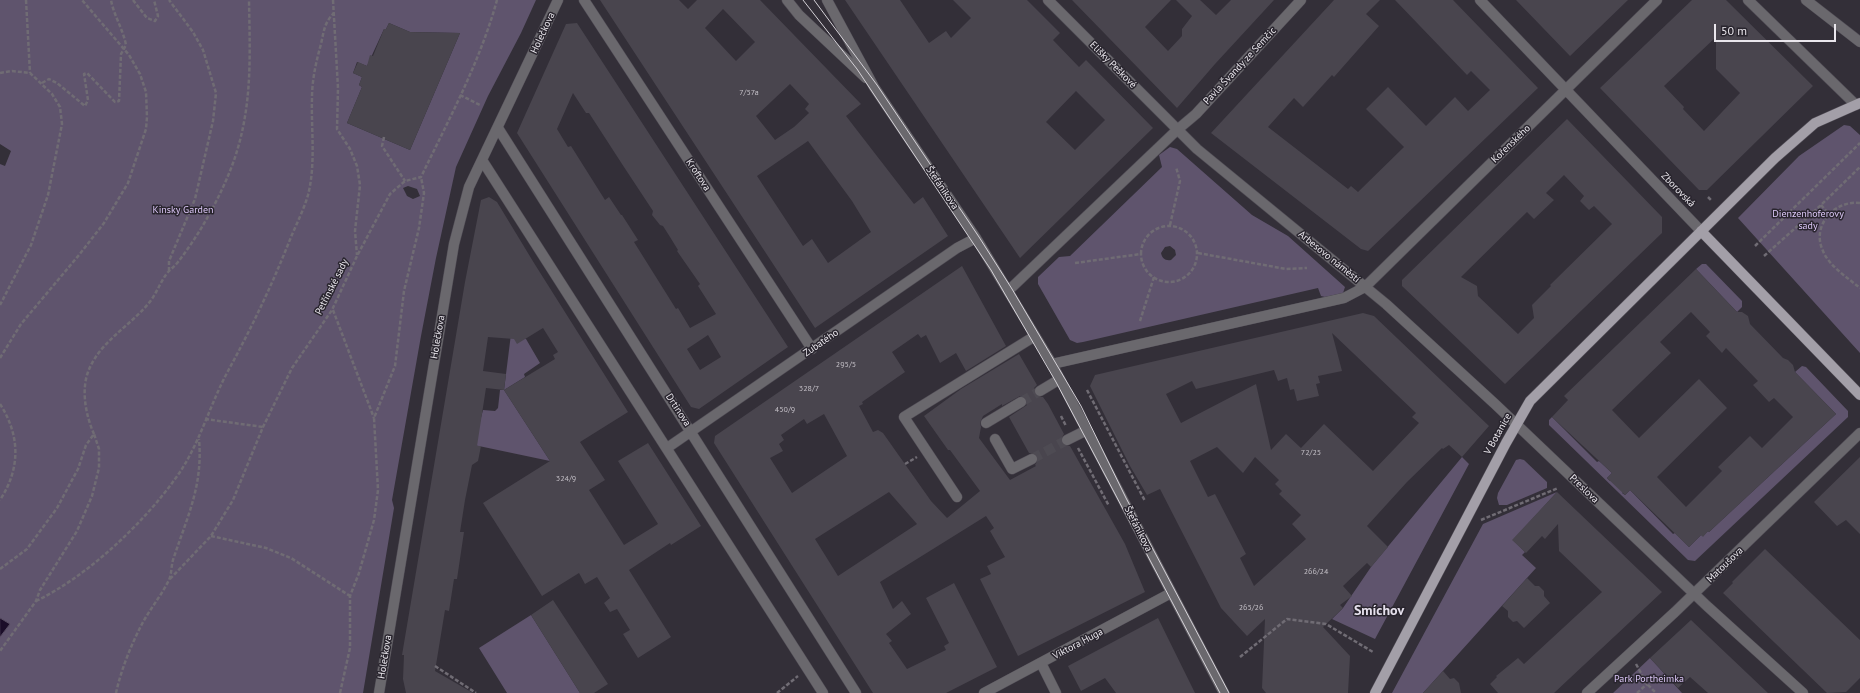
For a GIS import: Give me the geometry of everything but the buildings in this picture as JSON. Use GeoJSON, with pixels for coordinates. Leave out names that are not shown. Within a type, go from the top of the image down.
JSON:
{"type":"FeatureCollection","features":[{"type":"Feature","properties":{"kind":"main road"},"geometry":{"type":"LineString","coordinates":[[1701,231],[1775,158],[1809,128],[1821,119],[1859,105]]}},
{"type":"Feature","properties":{"kind":"main road","name":"Zborovská"},"geometry":{"type":"LineString","coordinates":[[1701,231],[1860,395]]}},
{"type":"Feature","properties":{"kind":"main road","name":"V Botanice"},"geometry":{"type":"LineString","coordinates":[[1374,693],[1530,400],[1701,231]]}},
{"type":"Feature","properties":{"kind":"street","name":"Holečkova"},"geometry":{"type":"LineString","coordinates":[[381,692],[454,244],[470,187],[558,0]]}},
{"type":"Feature","properties":{"kind":"street","name":"Kroftova"},"geometry":{"type":"LineString","coordinates":[[584,0],[812,349]]}},
{"type":"Feature","properties":{"kind":"street","name":"Štefánikova"},"geometry":{"type":"LineString","coordinates":[[787,0],[799,15],[874,87]]}},
{"type":"Feature","properties":{"kind":"street","name":"Štefánikova"},"geometry":{"type":"LineString","coordinates":[[827,0],[874,87],[976,238],[1008,291]]}},
{"type":"Feature","properties":{"kind":"street","name":"Elišky Peškové"},"geometry":{"type":"LineString","coordinates":[[1048,0],[1177,130]]}},
{"type":"Feature","properties":{"kind":"street","name":"Pavla Švandy ze Semčic"},"geometry":{"type":"LineString","coordinates":[[1177,130],[1196,114],[1301,0]]}},
{"type":"Feature","properties":{"kind":"street","name":"Zborovská"},"geometry":{"type":"LineString","coordinates":[[1480,0],[1701,231]]}},
{"type":"Feature","properties":{"kind":"street","name":"Kořenského"},"geometry":{"type":"LineString","coordinates":[[1365,287],[1657,0]]}},
{"type":"Feature","properties":{"kind":"street"},"geometry":{"type":"LineString","coordinates":[[1748,0],[1859,105]]}},
{"type":"Feature","properties":{"kind":"street"},"geometry":{"type":"LineString","coordinates":[[1806,0],[1860,42]]}},
{"type":"Feature","properties":{"kind":"street","name":"Drtinova"},"geometry":{"type":"LineString","coordinates":[[498,128],[692,431],[856,693]]}},
{"type":"Feature","properties":{"kind":"street","name":"Arbesovo náměstí"},"geometry":{"type":"LineString","coordinates":[[1052,364],[1344,298],[1365,287],[1197,149],[1177,130]]}},
{"type":"Feature","properties":{"kind":"street"},"geometry":{"type":"LineString","coordinates":[[1052,364],[1008,291],[1177,130]]}},
{"type":"Feature","properties":{"kind":"street"},"geometry":{"type":"LineString","coordinates":[[482,160],[823,693]]}},
{"type":"Feature","properties":{"kind":"street","name":"Zubatého"},"geometry":{"type":"LineString","coordinates":[[667,448],[957,248],[976,238]]}},
{"type":"Feature","properties":{"kind":"street","name":"Preslova"},"geometry":{"type":"LineString","coordinates":[[1365,287],[1386,304],[1517,425],[1695,594],[1803,693]]}},
{"type":"Feature","properties":{"kind":"street"},"geometry":{"type":"LineString","coordinates":[[958,497],[904,417],[1035,336]]}},
{"type":"Feature","properties":{"kind":"street","name":"Štefánikova"},"geometry":{"type":"LineString","coordinates":[[1052,364],[1224,693]]}},
{"type":"Feature","properties":{"kind":"street"},"geometry":{"type":"LineString","coordinates":[[1040,391],[1060,379]]}},
{"type":"Feature","properties":{"kind":"street"},"geometry":{"type":"LineString","coordinates":[[986,423],[1021,402]]}},
{"type":"Feature","properties":{"kind":"street"},"geometry":{"type":"LineString","coordinates":[[1070,439],[1087,430]]}},
{"type":"Feature","properties":{"kind":"street","name":"Matoušova"},"geometry":{"type":"LineString","coordinates":[[1587,693],[1695,594],[1860,433]]}},
{"type":"Feature","properties":{"kind":"street"},"geometry":{"type":"LineString","coordinates":[[995,439],[1012,469],[1032,459]]}},
{"type":"Feature","properties":{"kind":"street","name":"Viktora Huga"},"geometry":{"type":"LineString","coordinates":[[984,693],[1171,593]]}},
{"type":"Feature","properties":{"kind":"street"},"geometry":{"type":"LineString","coordinates":[[1041,663],[1056,693]]}},
{"type":"Feature","properties":{"kind":"path"},"geometry":{"type":"LineString","coordinates":[[26,0],[30,73]]}},
{"type":"Feature","properties":{"kind":"path"},"geometry":{"type":"LineString","coordinates":[[0,358],[21,324],[80,255],[104,223],[128,183],[146,129],[146,92],[140,74],[129,55],[82,0]]}},
{"type":"Feature","properties":{"kind":"path"},"geometry":{"type":"LineString","coordinates":[[42,82],[49,79],[57,83],[85,106],[88,100],[84,74],[87,73],[115,102],[119,101],[121,54],[126,45],[124,36],[112,8],[111,0]]}},
{"type":"Feature","properties":{"kind":"path"},"geometry":{"type":"LineString","coordinates":[[133,0],[147,18],[155,21],[158,16],[154,0]]}},
{"type":"Feature","properties":{"kind":"path"},"geometry":{"type":"LineString","coordinates":[[169,0],[193,32],[203,50],[216,93],[214,121],[194,199],[169,261],[169,271]]}},
{"type":"Feature","properties":{"kind":"path"},"geometry":{"type":"LineString","coordinates":[[0,651],[36,602],[40,590],[77,531],[92,496],[99,468],[99,449],[89,422],[84,385],[88,370],[100,352],[120,330],[149,304],[169,271],[190,245],[215,204],[231,170],[243,132],[251,72],[248,0]]}},
{"type":"Feature","properties":{"kind":"path"},"geometry":{"type":"LineString","coordinates":[[334,0],[338,88],[337,129],[357,166],[360,185],[355,231],[357,256]]}},
{"type":"Feature","properties":{"kind":"path"},"geometry":{"type":"LineString","coordinates":[[374,418],[395,366],[404,291],[419,228],[424,193],[421,176],[460,95],[488,31],[497,0]]}},
{"type":"Feature","properties":{"kind":"path"},"geometry":{"type":"LineString","coordinates":[[36,602],[82,573],[124,536],[146,514],[176,479],[199,438],[206,419],[257,317],[278,270],[308,194],[312,157],[312,97],[314,73],[327,20],[334,13]]}},
{"type":"Feature","properties":{"kind":"path"},"geometry":{"type":"LineString","coordinates":[[0,73],[12,71],[30,73],[42,82],[60,107],[62,124],[48,195],[31,245],[0,304]]}},
{"type":"Feature","properties":{"kind":"path"},"geometry":{"type":"LineString","coordinates":[[460,95],[480,105]]}},
{"type":"Feature","properties":{"kind":"path"},"geometry":{"type":"LineString","coordinates":[[384,138],[382,146],[405,181]]}},
{"type":"Feature","properties":{"kind":"path"},"geometry":{"type":"LineString","coordinates":[[1755,246],[1860,143]]}},
{"type":"Feature","properties":{"kind":"path"},"geometry":{"type":"LineString","coordinates":[[1170,225],[1180,181],[1176,167]]}},
{"type":"Feature","properties":{"kind":"path"},"geometry":{"type":"LineString","coordinates":[[1764,256],[1821,205],[1860,167]]}},
{"type":"Feature","properties":{"kind":"path","name":"Petřínské sady"},"geometry":{"type":"LineString","coordinates":[[170,579],[211,536],[233,500],[263,427],[292,368],[332,310],[357,256],[390,194],[405,181],[421,176]]}},
{"type":"Feature","properties":{"kind":"path"},"geometry":{"type":"LineString","coordinates":[[1708,197],[1712,201]]}},
{"type":"Feature","properties":{"kind":"path"},"geometry":{"type":"LineString","coordinates":[[1860,203],[1854,202],[1842,205],[1829,214],[1825,219],[1821,230],[1820,241],[1823,251],[1829,261],[1860,288]]}},
{"type":"Feature","properties":{"kind":"path"},"geometry":{"type":"LineString","coordinates":[[1821,205],[1829,214]]}},
{"type":"Feature","properties":{"kind":"path"},"geometry":{"type":"LineString","coordinates":[[1170,225],[1186,231],[1192,237],[1198,253],[1196,262],[1187,276],[1170,282],[1154,278],[1143,264],[1141,254],[1142,245],[1146,237],[1153,230],[1161,226],[1170,225]]}},
{"type":"Feature","properties":{"kind":"path"},"geometry":{"type":"LineString","coordinates":[[1198,253],[1286,269],[1307,268]]}},
{"type":"Feature","properties":{"kind":"path"},"geometry":{"type":"LineString","coordinates":[[1076,263],[1141,254]]}},
{"type":"Feature","properties":{"kind":"path"},"geometry":{"type":"LineString","coordinates":[[1140,321],[1154,278]]}},
{"type":"Feature","properties":{"kind":"path"},"geometry":{"type":"LineString","coordinates":[[332,310],[374,418],[378,490],[374,520],[359,573],[350,596],[350,648],[340,693]]}},
{"type":"Feature","properties":{"kind":"path"},"geometry":{"type":"LineString","coordinates":[[1087,390],[1145,501]]}},
{"type":"Feature","properties":{"kind":"path"},"geometry":{"type":"LineString","coordinates":[[0,404],[9,418],[16,444],[14,468],[6,491],[0,500]]}},
{"type":"Feature","properties":{"kind":"path"},"geometry":{"type":"LineString","coordinates":[[1061,416],[1070,439],[1109,506]]}},
{"type":"Feature","properties":{"kind":"path"},"geometry":{"type":"LineString","coordinates":[[206,419],[263,427]]}},
{"type":"Feature","properties":{"kind":"path"},"geometry":{"type":"LineString","coordinates":[[0,569],[27,549],[57,508],[78,469],[86,445],[94,434]]}},
{"type":"Feature","properties":{"kind":"path"},"geometry":{"type":"LineString","coordinates":[[116,693],[119,678],[141,625],[170,579],[173,558],[184,531],[196,493],[201,459],[199,438]]}},
{"type":"Feature","properties":{"kind":"path"},"geometry":{"type":"LineString","coordinates":[[905,464],[909,462]]}},
{"type":"Feature","properties":{"kind":"path"},"geometry":{"type":"LineString","coordinates":[[1481,520],[1558,488]]}},
{"type":"Feature","properties":{"kind":"path"},"geometry":{"type":"LineString","coordinates":[[211,536],[266,548],[291,558],[350,596]]}},
{"type":"Feature","properties":{"kind":"path"},"geometry":{"type":"LineString","coordinates":[[1240,657],[1287,619],[1326,624],[1373,652]]}},
{"type":"Feature","properties":{"kind":"path"},"geometry":{"type":"LineString","coordinates":[[1636,664],[1647,684],[1656,693]]}},
{"type":"Feature","properties":{"kind":"path"},"geometry":{"type":"LineString","coordinates":[[435,666],[476,693]]}},
{"type":"Feature","properties":{"kind":"path"},"geometry":{"type":"LineString","coordinates":[[777,693],[800,675]]}},
{"type":"Feature","properties":{"kind":"path"},"geometry":{"type":"LineString","coordinates":[[1637,693],[1647,684]]}},
{"type":"Feature","properties":{"kind":"green space","name":"Kinsky Garden"},"geometry":{"type":"Polygon","coordinates":[[[0,0],[536,0],[521,33],[488,96],[456,167],[421,336],[392,500],[394,508],[363,693],[0,693],[0,637],[10,624],[0,618],[0,164],[5,166],[11,151],[0,144],[0,0]],[[389,23],[386,29],[384,29],[367,66],[357,62],[353,73],[362,77],[359,85],[362,87],[347,123],[410,150],[460,33],[410,32],[389,23]],[[408,186],[403,188],[407,196],[413,199],[420,196],[417,189],[408,186]]]}},
{"type":"Feature","properties":{"kind":"green space","name":"Dienzenhoferovy sady"},"geometry":{"type":"Polygon","coordinates":[[[1844,125],[1850,126],[1860,135],[1860,353],[1738,218],[1799,156],[1844,125]]]}},
{"type":"Feature","properties":{"kind":"green space"},"geometry":{"type":"Polygon","coordinates":[[[1170,147],[1177,149],[1252,215],[1288,236],[1345,287],[1343,293],[1325,297],[1321,296],[1318,288],[1083,342],[1077,343],[1070,340],[1038,284],[1038,277],[1059,257],[1070,256],[1162,167],[1159,155],[1170,147]],[[1170,246],[1165,247],[1161,255],[1165,260],[1171,260],[1176,255],[1175,250],[1170,246]]]}},
{"type":"Feature","properties":{"kind":"green space"},"geometry":{"type":"Polygon","coordinates":[[[1702,264],[1706,264],[1742,301],[1742,307],[1737,312],[1696,269],[1702,264]]]}},
{"type":"Feature","properties":{"kind":"green space"},"geometry":{"type":"Polygon","coordinates":[[[511,334],[526,339],[540,363],[524,374],[525,377],[504,390],[511,334]]]}},
{"type":"Feature","properties":{"kind":"green space"},"geometry":{"type":"Polygon","coordinates":[[[1802,366],[1806,367],[1848,411],[1848,417],[1695,561],[1688,560],[1549,425],[1549,420],[1552,417],[1597,462],[1599,461],[1612,473],[1607,478],[1610,481],[1612,479],[1624,491],[1622,493],[1625,495],[1630,490],[1673,534],[1675,533],[1689,547],[1701,535],[1703,536],[1708,531],[1709,532],[1836,414],[1795,372],[1802,366]]]}},
{"type":"Feature","properties":{"kind":"green space"},"geometry":{"type":"Polygon","coordinates":[[[500,390],[504,390],[550,461],[474,445],[483,410],[495,411],[498,408],[500,390]]]}},
{"type":"Feature","properties":{"kind":"green space"},"geometry":{"type":"Polygon","coordinates":[[[1462,457],[1469,464],[1375,639],[1332,619],[1343,608],[1371,567],[1462,457]]]}},
{"type":"Feature","properties":{"kind":"green space"},"geometry":{"type":"Polygon","coordinates":[[[1516,460],[1524,460],[1547,482],[1547,488],[1507,505],[1499,505],[1497,498],[1498,493],[1516,460]]]}},
{"type":"Feature","properties":{"kind":"green space"},"geometry":{"type":"Polygon","coordinates":[[[1557,492],[1513,540],[1525,552],[1522,555],[1536,568],[1423,693],[1392,693],[1483,524],[1557,492]]]}},
{"type":"Feature","properties":{"kind":"green space"},"geometry":{"type":"Polygon","coordinates":[[[531,615],[580,693],[507,693],[479,648],[531,615]]]}},
{"type":"Feature","properties":{"kind":"green space","name":"Park Portheimka"},"geometry":{"type":"Polygon","coordinates":[[[1650,658],[1682,693],[1613,693],[1650,658]]]}},
{"type":"Feature","properties":{"kind":"shaded area"},"geometry":{"type":"Polygon","coordinates":[[[0,618],[10,624],[0,637],[0,618]]]}},
{"type":"Feature","properties":{"kind":"tunnel"},"geometry":{"type":"LineString","coordinates":[[1021,402],[1040,391]]}},
{"type":"Feature","properties":{"kind":"tunnel"},"geometry":{"type":"LineString","coordinates":[[1032,459],[1067,440]]}},
{"type":"Feature","properties":{"kind":"tram line"},"geometry":{"type":"LineString","coordinates":[[803,0],[857,69],[991,270],[1056,382],[1220,693]]}},
{"type":"Feature","properties":{"kind":"tram line"},"geometry":{"type":"LineString","coordinates":[[814,0],[877,85],[1012,289],[1081,406],[1126,498],[1229,693]]}},
{"type":"Feature","properties":{"kind":"district","name":"Smíchov"},"geometry":{"type":"Point","coordinates":[1379,611]}}]}
